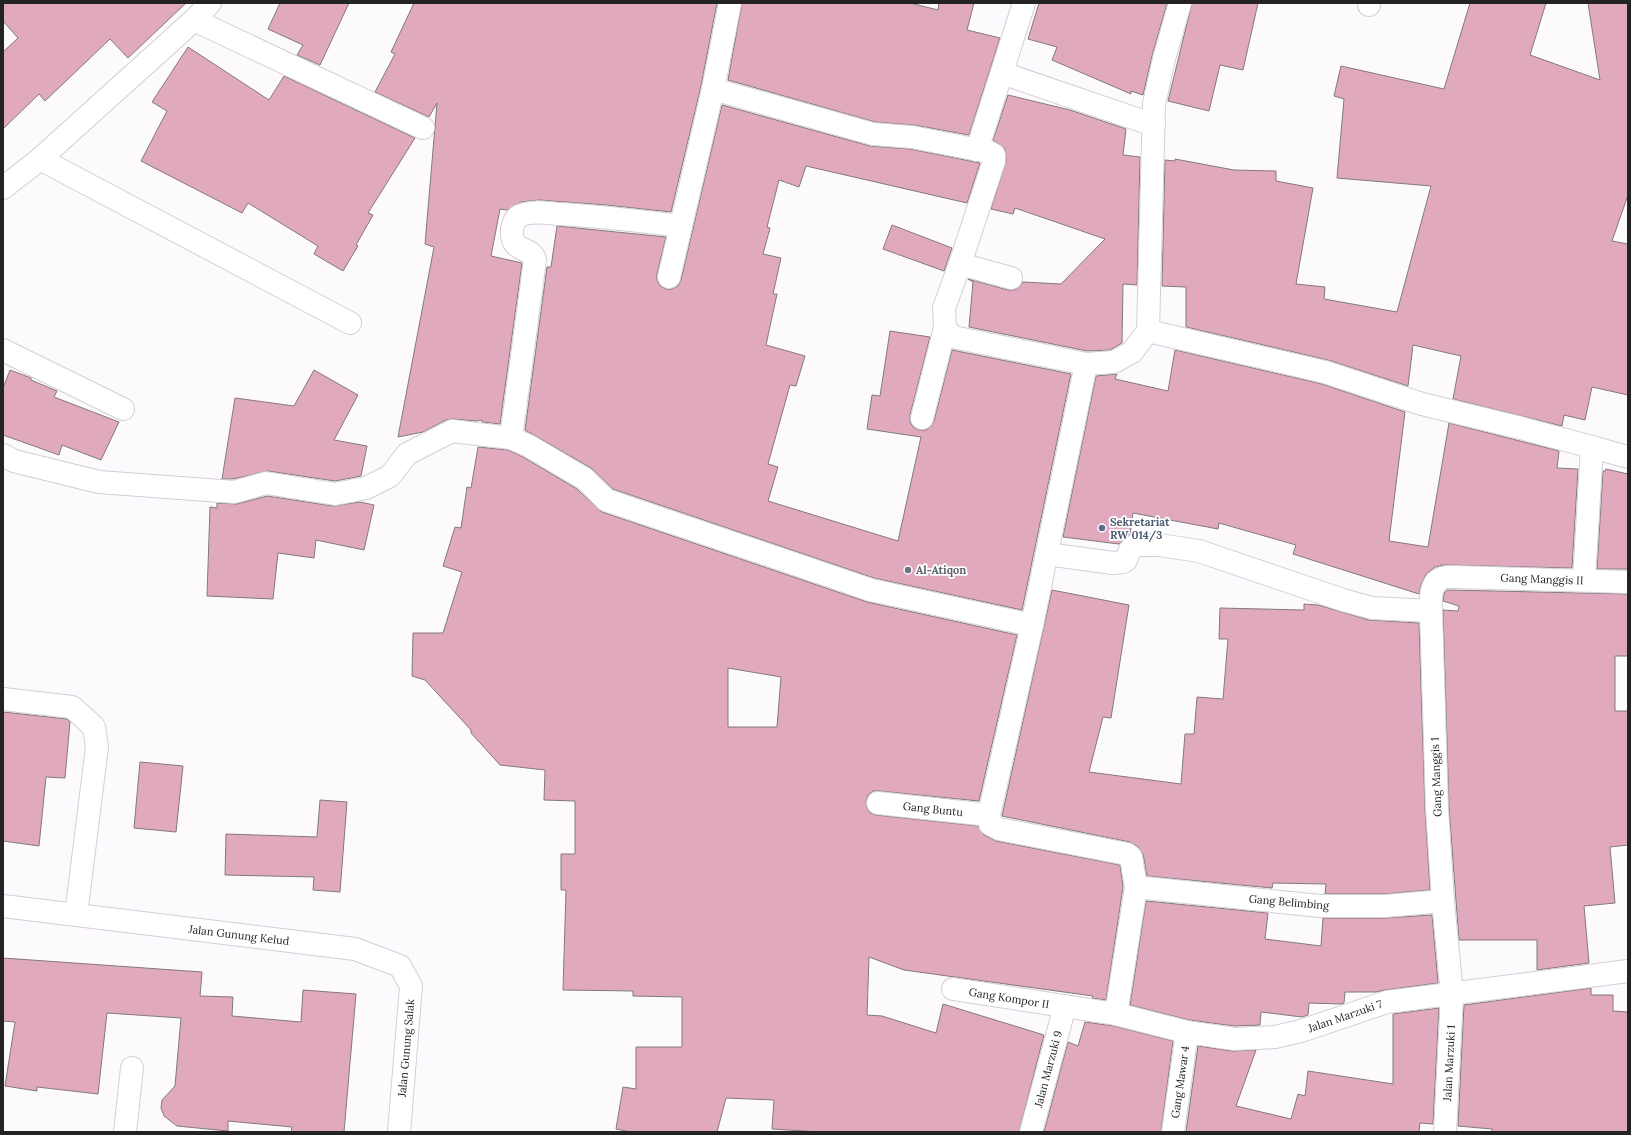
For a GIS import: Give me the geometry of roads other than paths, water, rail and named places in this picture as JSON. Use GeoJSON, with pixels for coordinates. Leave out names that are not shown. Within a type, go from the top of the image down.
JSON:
{"type":"FeatureCollection","features":[{"type":"Feature","properties":{"kind":"street"},"geometry":{"type":"LineString","coordinates":[[3,188],[40,159],[194,20],[210,3]]}},
{"type":"Feature","properties":{"kind":"street"},"geometry":{"type":"LineString","coordinates":[[669,278],[713,89],[730,3]]}},
{"type":"Feature","properties":{"kind":"street"},"geometry":{"type":"LineString","coordinates":[[977,150],[1024,3]]}},
{"type":"Feature","properties":{"kind":"street"},"geometry":{"type":"LineString","coordinates":[[945,328],[953,337],[1086,364],[1114,362],[1132,352],[1148,331],[1154,104],[1164,59],[1180,3]]}},
{"type":"Feature","properties":{"kind":"street"},"geometry":{"type":"LineString","coordinates":[[194,20],[423,128]]}},
{"type":"Feature","properties":{"kind":"street"},"geometry":{"type":"LineString","coordinates":[[1002,73],[1154,125]]}},
{"type":"Feature","properties":{"kind":"street"},"geometry":{"type":"LineString","coordinates":[[713,89],[873,134],[912,137],[989,152],[994,155],[994,161],[944,308],[945,328],[922,418]]}},
{"type":"Feature","properties":{"kind":"street"},"geometry":{"type":"LineString","coordinates":[[40,159],[350,323]]}},
{"type":"Feature","properties":{"kind":"street"},"geometry":{"type":"LineString","coordinates":[[511,438],[535,260],[530,253],[516,246],[513,241],[512,228],[518,217],[541,213],[623,219],[681,226]]}},
{"type":"Feature","properties":{"kind":"street"},"geometry":{"type":"LineString","coordinates":[[960,264],[1011,278]]}},
{"type":"Feature","properties":{"kind":"street"},"geometry":{"type":"LineString","coordinates":[[1148,331],[1325,372],[1422,404],[1521,428],[1628,457]]}},
{"type":"Feature","properties":{"kind":"street"},"geometry":{"type":"LineString","coordinates":[[3,350],[123,409]]}},
{"type":"Feature","properties":{"kind":"street"},"geometry":{"type":"LineString","coordinates":[[1086,364],[1032,625],[989,815],[990,824],[999,829],[1127,854],[1131,857],[1136,886],[1116,1014]]}},
{"type":"Feature","properties":{"kind":"street"},"geometry":{"type":"LineString","coordinates":[[3,455],[14,461],[99,482],[234,492],[266,483],[335,494],[366,488],[390,476],[407,454],[452,431],[511,438],[529,446],[585,479],[606,500],[871,590],[1032,625]]}},
{"type":"Feature","properties":{"kind":"street"},"geometry":{"type":"LineString","coordinates":[[1584,580],[1592,447]]}},
{"type":"Feature","properties":{"kind":"street"},"geometry":{"type":"LineString","coordinates":[[1046,554],[1113,563],[1123,562],[1126,560],[1130,550],[1136,545],[1158,545],[1199,551],[1343,600],[1372,608],[1430,611]]}},
{"type":"Feature","properties":{"kind":"street","name":"Gang Manggis 1"},"geometry":{"type":"LineString","coordinates":[[1452,994],[1443,902],[1437,809],[1430,597],[1435,583],[1440,579],[1444,577],[1456,577]]}},
{"type":"Feature","properties":{"kind":"street","name":"Gang Manggis II"},"geometry":{"type":"LineString","coordinates":[[1456,577],[1628,582]]}},
{"type":"Feature","properties":{"kind":"street"},"geometry":{"type":"LineString","coordinates":[[3,699],[72,707],[94,727],[97,747],[76,915]]}},
{"type":"Feature","properties":{"kind":"street","name":"Gang Buntu"},"geometry":{"type":"LineString","coordinates":[[878,803],[989,815]]}},
{"type":"Feature","properties":{"kind":"street","name":"Gang Belimbing"},"geometry":{"type":"LineString","coordinates":[[1136,886],[1320,906],[1385,906],[1443,902]]}},
{"type":"Feature","properties":{"kind":"street","name":"Jalan Gunung Kelud"},"geometry":{"type":"LineString","coordinates":[[3,906],[355,949],[400,966]]}},
{"type":"Feature","properties":{"kind":"street","name":"Jalan Gunung Salak"},"geometry":{"type":"LineString","coordinates":[[399,1132],[411,986],[400,966]]}},
{"type":"Feature","properties":{"kind":"street","name":"Jalan Marzuki 7"},"geometry":{"type":"LineString","coordinates":[[1065,1006],[1116,1014],[1187,1032],[1234,1039],[1275,1037],[1302,1031],[1387,1002],[1628,971]]}},
{"type":"Feature","properties":{"kind":"street","name":"Gang Kompor II"},"geometry":{"type":"LineString","coordinates":[[953,989],[1065,1006]]}},
{"type":"Feature","properties":{"kind":"street","name":"Jalan Marzuki 1"},"geometry":{"type":"LineString","coordinates":[[1445,1132],[1452,994]]}},
{"type":"Feature","properties":{"kind":"street","name":"Jalan Marzuki 9"},"geometry":{"type":"LineString","coordinates":[[1031,1132],[1065,1006]]}},
{"type":"Feature","properties":{"kind":"street","name":"Gang Mawar 4"},"geometry":{"type":"LineString","coordinates":[[1174,1132],[1187,1032]]}},
{"type":"Feature","properties":{"kind":"street"},"geometry":{"type":"LineString","coordinates":[[125,1132],[132,1068]]}},
{"type":"Feature","properties":{"kind":"place","name":"Sekretariat RW 014/3"},"geometry":{"type":"Point","coordinates":[1102,528]}},
{"type":"Feature","properties":{"kind":"place","name":"Al-Atiqon"},"geometry":{"type":"Point","coordinates":[908,570]}}]}
